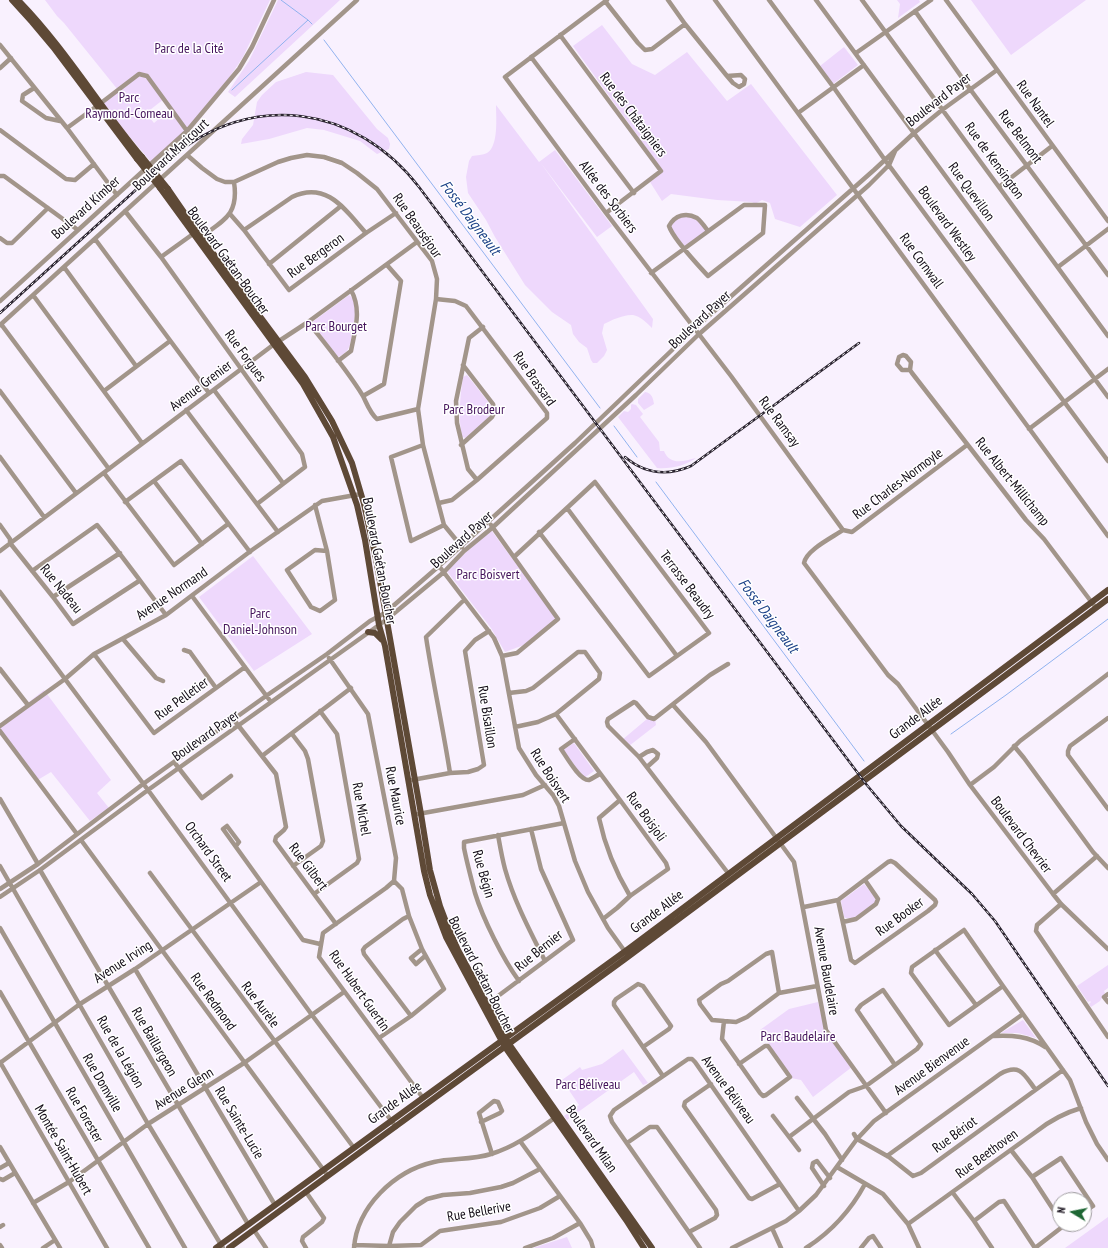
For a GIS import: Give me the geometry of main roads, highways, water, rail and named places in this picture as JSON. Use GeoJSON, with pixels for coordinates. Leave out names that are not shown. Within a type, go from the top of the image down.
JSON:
{"type":"FeatureCollection","features":[{"type":"Feature","properties":{"kind":"main road","name":"Boulevard Gaétan-Boucher"},"geometry":{"type":"LineString","coordinates":[[12,0],[46,39],[99,105],[201,237],[276,343],[303,384],[333,437],[354,495],[365,540],[379,625],[396,693]]}},
{"type":"Feature","properties":{"kind":"main road","name":"Boulevard Gaétan-Boucher"},"geometry":{"type":"LineString","coordinates":[[18,0],[32,14],[61,50],[99,105]]}},
{"type":"Feature","properties":{"kind":"main road","name":"Boulevard Gaétan-Boucher"},"geometry":{"type":"LineString","coordinates":[[178,208],[193,234],[276,343],[306,377],[332,421],[352,463],[361,494],[376,559],[396,693],[411,780],[414,815],[430,895],[446,937],[486,1005]]}},
{"type":"Feature","properties":{"kind":"main road","name":"Grande Allée"},"geometry":{"type":"LineString","coordinates":[[626,954],[728,873],[1108,590]]}},
{"type":"Feature","properties":{"kind":"main road","name":"Grande Allée"},"geometry":{"type":"LineString","coordinates":[[220,1247],[248,1224],[391,1121],[505,1042],[781,843],[1108,599]]}},
{"type":"Feature","properties":{"kind":"main road"},"geometry":{"type":"LineString","coordinates":[[368,632],[374,633],[383,641]]}},
{"type":"Feature","properties":{"kind":"main road","name":"Boulevard Gaétan-Boucher"},"geometry":{"type":"LineString","coordinates":[[411,780],[421,814],[430,870],[440,906],[455,943],[505,1042]]}},
{"type":"Feature","properties":{"kind":"main road","name":"Grande Allée"},"geometry":{"type":"LineString","coordinates":[[229,1248],[396,1127],[505,1042]]}},
{"type":"Feature","properties":{"kind":"main road","name":"Boulevard Milan"},"geometry":{"type":"LineString","coordinates":[[505,1042],[644,1248]]}},
{"type":"Feature","properties":{"kind":"main road","name":"Boulevard Milan"},"geometry":{"type":"LineString","coordinates":[[557,1117],[652,1248]]}},
{"type":"Feature","properties":{"kind":"waterway"},"geometry":{"type":"LineString","coordinates":[[281,0],[308,20]]}},
{"type":"Feature","properties":{"kind":"waterway","name":"Fossé Daigneault"},"geometry":{"type":"LineString","coordinates":[[232,90],[308,20],[312,24]]}},
{"type":"Feature","properties":{"kind":"waterway","name":"Fossé Daigneault"},"geometry":{"type":"LineString","coordinates":[[324,40],[600,408]]}},
{"type":"Feature","properties":{"kind":"waterway","name":"Fossé Daigneault"},"geometry":{"type":"LineString","coordinates":[[614,426],[637,457]]}},
{"type":"Feature","properties":{"kind":"waterway","name":"Fossé Daigneault"},"geometry":{"type":"LineString","coordinates":[[656,482],[864,761]]}},
{"type":"Feature","properties":{"kind":"waterway","name":"Fossé Daigneault"},"geometry":{"type":"LineString","coordinates":[[951,734],[1108,619]]}},
{"type":"Feature","properties":{"kind":"railway"},"geometry":{"type":"LineString","coordinates":[[0,313],[171,158],[202,136],[235,122],[268,116],[301,116],[334,124],[365,138],[394,159],[419,187],[866,784],[901,826],[972,894],[995,921],[1108,1086]]}},
{"type":"Feature","properties":{"kind":"railway"},"geometry":{"type":"LineString","coordinates":[[625,457],[641,467],[657,472],[674,471],[691,466],[859,343]]}},
{"type":"Feature","properties":{"kind":"park label","name":"Parc de la Cité"},"geometry":{"type":"Point","coordinates":[189,49]}},
{"type":"Feature","properties":{"kind":"park label","name":"Parc Raymond-Comeau"},"geometry":{"type":"Point","coordinates":[129,106]}},
{"type":"Feature","properties":{"kind":"park label","name":"Parc Bourget"},"geometry":{"type":"Point","coordinates":[336,327]}},
{"type":"Feature","properties":{"kind":"park label","name":"Parc Brodeur"},"geometry":{"type":"Point","coordinates":[474,410]}},
{"type":"Feature","properties":{"kind":"park label","name":"Parc Boisvert"},"geometry":{"type":"Point","coordinates":[488,575]}},
{"type":"Feature","properties":{"kind":"park label","name":"Parc Daniel-Johnson"},"geometry":{"type":"Point","coordinates":[260,622]}},
{"type":"Feature","properties":{"kind":"park label","name":"Parc Baudelaire"},"geometry":{"type":"Point","coordinates":[798,1037]}},
{"type":"Feature","properties":{"kind":"park label","name":"Parc Béliveau"},"geometry":{"type":"Point","coordinates":[588,1085]}}]}
